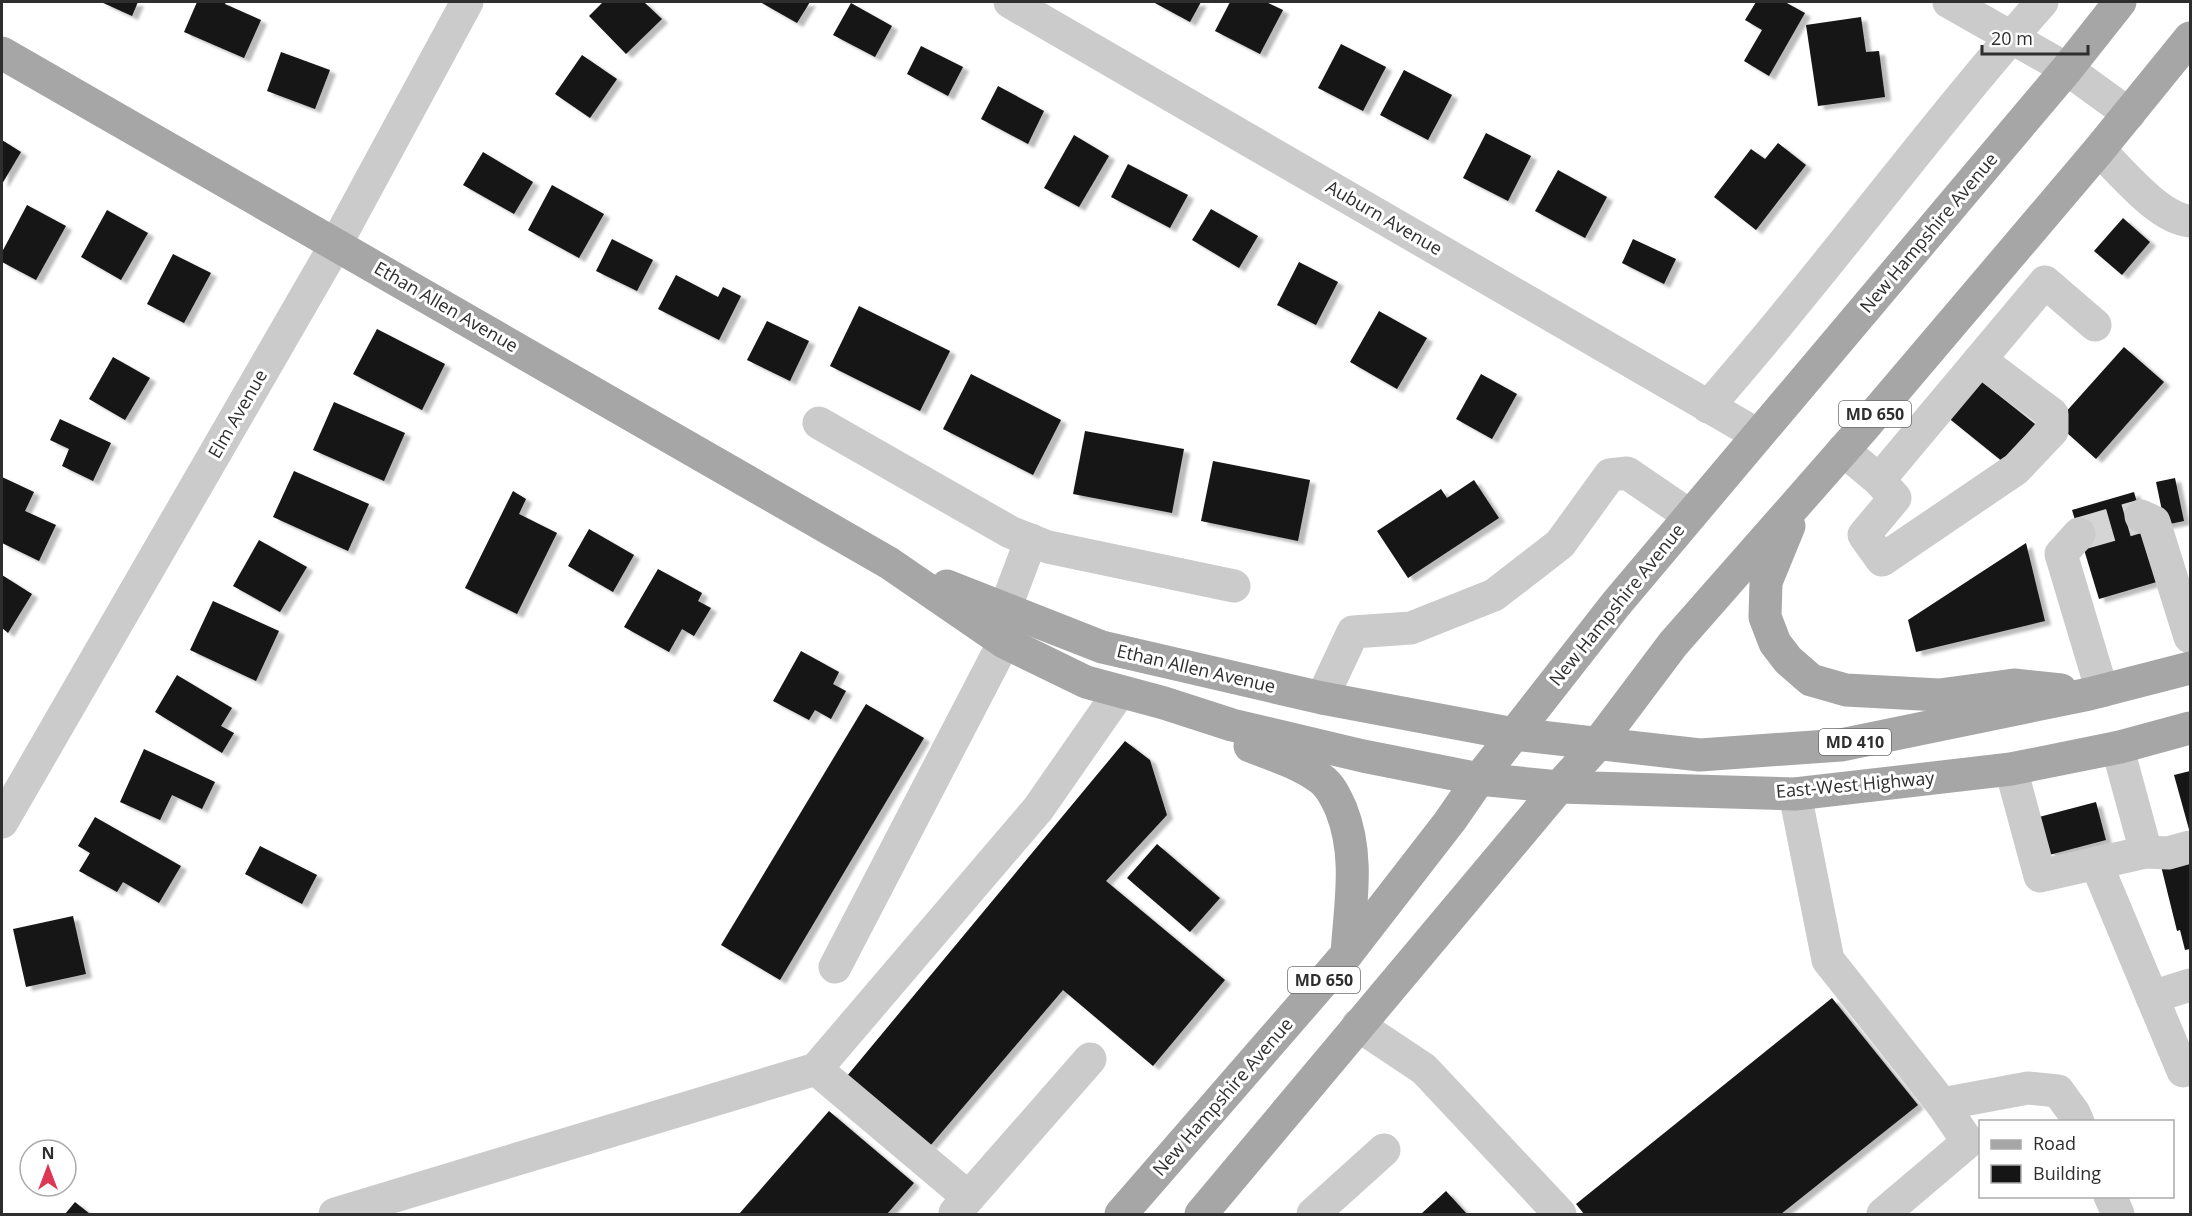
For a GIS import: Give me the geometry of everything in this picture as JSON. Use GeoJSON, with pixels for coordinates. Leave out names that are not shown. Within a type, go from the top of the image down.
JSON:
{"type":"FeatureCollection","features":[{"type":"Feature","properties":{"kind":"main road","name":"New Hampshire Avenue"},"geometry":{"type":"LineString","coordinates":[[1121,1215],[1347,954],[1450,821],[1479,778],[1616,604],[2067,69],[2120,2]]}},
{"type":"Feature","properties":{"kind":"main road","name":"MD 650"},"geometry":{"type":"LineString","coordinates":[[1212,1211],[1358,1025],[1597,745],[1673,644],[1800,500],[2099,150],[2190,38]]}},
{"type":"Feature","properties":{"kind":"main road","name":"Ethan Allen Avenue"},"geometry":{"type":"LineString","coordinates":[[2,53],[889,563],[1004,642],[1086,682],[1243,727],[1363,756],[1479,778]]}},
{"type":"Feature","properties":{"kind":"main road"},"geometry":{"type":"LineString","coordinates":[[1800,500],[1766,582],[1765,617],[1775,643],[1788,660],[1810,680],[1846,690],[1939,696],[2014,685],[2096,692]]}},
{"type":"Feature","properties":{"kind":"main road","name":"Ethan Allen Avenue"},"geometry":{"type":"LineString","coordinates":[[889,563],[1102,647],[1322,698],[1514,734]]}},
{"type":"Feature","properties":{"kind":"main road","name":"MD 410"},"geometry":{"type":"LineString","coordinates":[[1514,734],[1700,755],[1841,745],[2096,692],[2190,668]]}},
{"type":"Feature","properties":{"kind":"main road"},"geometry":{"type":"LineString","coordinates":[[1086,682],[1286,760],[1322,779],[1335,795],[1352,844],[1353,866],[1347,954]]}},
{"type":"Feature","properties":{"kind":"main road","name":"East-West Highway"},"geometry":{"type":"LineString","coordinates":[[1479,778],[1559,787],[1795,794],[2011,769],[2120,747],[2190,728]]}},
{"type":"Feature","properties":{"kind":"street","name":"Elm Avenue"},"geometry":{"type":"LineString","coordinates":[[2,822],[336,244],[467,2]]}},
{"type":"Feature","properties":{"kind":"street","name":"Auburn Avenue"},"geometry":{"type":"LineString","coordinates":[[1010,2],[1758,435]]}},
{"type":"Feature","properties":{"kind":"street"},"geometry":{"type":"LineString","coordinates":[[1949,2],[2067,69],[2129,114]]}},
{"type":"Feature","properties":{"kind":"street"},"geometry":{"type":"LineString","coordinates":[[1708,407],[1797,302],[1863,217],[2042,2]]}},
{"type":"Feature","properties":{"kind":"street"},"geometry":{"type":"LineString","coordinates":[[2099,150],[2155,204],[2181,220],[2190,221]]}},
{"type":"Feature","properties":{"kind":"street"},"geometry":{"type":"LineString","coordinates":[[1879,480],[2045,282],[2095,325]]}},
{"type":"Feature","properties":{"kind":"street"},"geometry":{"type":"LineString","coordinates":[[1843,450],[1879,480],[1895,498],[1864,535],[1882,560],[2016,469],[2052,431],[2052,414],[1980,360]]}},
{"type":"Feature","properties":{"kind":"street"},"geometry":{"type":"LineString","coordinates":[[819,423],[1010,532],[1048,547],[1234,586]]}},
{"type":"Feature","properties":{"kind":"street"},"geometry":{"type":"LineString","coordinates":[[1322,698],[1353,632],[1411,628],[1494,595],[1560,544],[1611,475],[1627,473],[1690,516]]}},
{"type":"Feature","properties":{"kind":"street"},"geometry":{"type":"LineString","coordinates":[[2141,516],[2154,522],[2190,637]]}},
{"type":"Feature","properties":{"kind":"street"},"geometry":{"type":"LineString","coordinates":[[2079,534],[2061,554],[2096,692]]}},
{"type":"Feature","properties":{"kind":"street"},"geometry":{"type":"LineString","coordinates":[[1005,609],[1031,540]]}},
{"type":"Feature","properties":{"kind":"street"},"geometry":{"type":"LineString","coordinates":[[835,967],[1004,642]]}},
{"type":"Feature","properties":{"kind":"street"},"geometry":{"type":"LineString","coordinates":[[335,1215],[816,1069],[1038,809],[1118,694]]}},
{"type":"Feature","properties":{"kind":"street"},"geometry":{"type":"LineString","coordinates":[[2120,747],[2122,764],[2146,852]]}},
{"type":"Feature","properties":{"kind":"street"},"geometry":{"type":"LineString","coordinates":[[2011,769],[2040,876],[2146,852],[2168,853],[2190,847]]}},
{"type":"Feature","properties":{"kind":"street"},"geometry":{"type":"LineString","coordinates":[[1795,794],[1828,960],[1942,1104],[1968,1142],[1883,1215]]}},
{"type":"Feature","properties":{"kind":"street"},"geometry":{"type":"LineString","coordinates":[[2096,863],[2183,1071],[2190,1069]]}},
{"type":"Feature","properties":{"kind":"street"},"geometry":{"type":"LineString","coordinates":[[2152,997],[2190,985]]}},
{"type":"Feature","properties":{"kind":"street"},"geometry":{"type":"LineString","coordinates":[[1358,1025],[1424,1069],[1560,1215]]}},
{"type":"Feature","properties":{"kind":"street"},"geometry":{"type":"LineString","coordinates":[[816,1069],[961,1206],[1090,1059]]}},
{"type":"Feature","properties":{"kind":"street"},"geometry":{"type":"LineString","coordinates":[[1942,1104],[2028,1088],[2058,1091],[2077,1120]]}},
{"type":"Feature","properties":{"kind":"street"},"geometry":{"type":"LineString","coordinates":[[1313,1215],[1384,1150]]}},
{"type":"Feature","properties":{"kind":"building"},"geometry":{"type":"Polygon","coordinates":[[[101,2],[138,2],[132,16],[101,2]]]}},
{"type":"Feature","properties":{"kind":"building"},"geometry":{"type":"Polygon","coordinates":[[[197,2],[226,2],[225,4],[261,20],[244,58],[184,32],[197,2]]]}},
{"type":"Feature","properties":{"kind":"building"},"geometry":{"type":"Polygon","coordinates":[[[603,2],[644,2],[662,19],[626,54],[589,16],[603,2]]]}},
{"type":"Feature","properties":{"kind":"building"},"geometry":{"type":"Polygon","coordinates":[[[760,2],[810,2],[797,23],[760,2]]]}},
{"type":"Feature","properties":{"kind":"building"},"geometry":{"type":"Polygon","coordinates":[[[1153,2],[1201,2],[1190,22],[1153,2]]]}},
{"type":"Feature","properties":{"kind":"building"},"geometry":{"type":"Polygon","coordinates":[[[1230,2],[1266,2],[1283,10],[1260,54],[1215,31],[1230,2]]]}},
{"type":"Feature","properties":{"kind":"building"},"geometry":{"type":"Polygon","coordinates":[[[1756,2],[1785,2],[1805,13],[1769,76],[1744,61],[1762,30],[1745,20],[1756,2]]]}},
{"type":"Feature","properties":{"kind":"building"},"geometry":{"type":"Polygon","coordinates":[[[851,3],[892,26],[875,57],[833,35],[851,3]]]}},
{"type":"Feature","properties":{"kind":"building"},"geometry":{"type":"Polygon","coordinates":[[[1861,17],[1866,52],[1879,51],[1885,97],[1818,106],[1806,25],[1861,17]]]}},
{"type":"Feature","properties":{"kind":"building"},"geometry":{"type":"Polygon","coordinates":[[[1341,44],[1386,67],[1363,111],[1318,88],[1341,44]]]}},
{"type":"Feature","properties":{"kind":"building"},"geometry":{"type":"Polygon","coordinates":[[[921,46],[963,67],[948,96],[907,74],[921,46]]]}},
{"type":"Feature","properties":{"kind":"building"},"geometry":{"type":"Polygon","coordinates":[[[281,52],[330,70],[315,109],[267,91],[281,52]]]}},
{"type":"Feature","properties":{"kind":"building"},"geometry":{"type":"Polygon","coordinates":[[[582,55],[617,79],[590,118],[555,94],[582,55]]]}},
{"type":"Feature","properties":{"kind":"building"},"geometry":{"type":"Polygon","coordinates":[[[1404,70],[1452,95],[1428,140],[1380,115],[1404,70]]]}},
{"type":"Feature","properties":{"kind":"building"},"geometry":{"type":"Polygon","coordinates":[[[998,86],[1044,111],[1028,144],[981,119],[998,86]]]}},
{"type":"Feature","properties":{"kind":"building"},"geometry":{"type":"Polygon","coordinates":[[[1486,133],[1531,156],[1508,201],[1463,178],[1486,133]]]}},
{"type":"Feature","properties":{"kind":"building"},"geometry":{"type":"Polygon","coordinates":[[[1074,135],[1109,156],[1079,207],[1044,188],[1074,135]]]}},
{"type":"Feature","properties":{"kind":"building"},"geometry":{"type":"Polygon","coordinates":[[[2,140],[21,152],[2,184],[2,140]]]}},
{"type":"Feature","properties":{"kind":"building"},"geometry":{"type":"Polygon","coordinates":[[[1778,143],[1806,165],[1756,230],[1714,197],[1751,149],[1765,159],[1778,143]]]}},
{"type":"Feature","properties":{"kind":"building"},"geometry":{"type":"Polygon","coordinates":[[[483,152],[533,182],[514,214],[463,185],[483,152]]]}},
{"type":"Feature","properties":{"kind":"building"},"geometry":{"type":"Polygon","coordinates":[[[1128,164],[1188,195],[1170,228],[1111,197],[1128,164]]]}},
{"type":"Feature","properties":{"kind":"building"},"geometry":{"type":"Polygon","coordinates":[[[1558,170],[1607,197],[1585,238],[1535,211],[1558,170]]]}},
{"type":"Feature","properties":{"kind":"building"},"geometry":{"type":"Polygon","coordinates":[[[552,185],[604,214],[579,258],[528,230],[552,185]]]}},
{"type":"Feature","properties":{"kind":"building"},"geometry":{"type":"Polygon","coordinates":[[[27,205],[66,226],[36,280],[2,262],[2,252],[27,205]]]}},
{"type":"Feature","properties":{"kind":"building"},"geometry":{"type":"Polygon","coordinates":[[[1211,209],[1258,236],[1239,268],[1192,240],[1211,209]]]}},
{"type":"Feature","properties":{"kind":"building"},"geometry":{"type":"Polygon","coordinates":[[[107,210],[148,233],[121,280],[81,257],[107,210]]]}},
{"type":"Feature","properties":{"kind":"building"},"geometry":{"type":"Polygon","coordinates":[[[2123,218],[2150,242],[2122,275],[2094,251],[2123,218]]]}},
{"type":"Feature","properties":{"kind":"building"},"geometry":{"type":"Polygon","coordinates":[[[612,239],[653,260],[637,291],[596,271],[612,239]]]}},
{"type":"Feature","properties":{"kind":"building"},"geometry":{"type":"Polygon","coordinates":[[[1633,239],[1676,259],[1664,284],[1622,263],[1633,239]]]}},
{"type":"Feature","properties":{"kind":"building"},"geometry":{"type":"Polygon","coordinates":[[[173,254],[211,273],[184,323],[147,304],[173,254]]]}},
{"type":"Feature","properties":{"kind":"building"},"geometry":{"type":"Polygon","coordinates":[[[1299,262],[1338,282],[1316,325],[1277,305],[1299,262]]]}},
{"type":"Feature","properties":{"kind":"building"},"geometry":{"type":"Polygon","coordinates":[[[676,275],[718,297],[723,287],[741,296],[719,340],[658,309],[676,275]]]}},
{"type":"Feature","properties":{"kind":"building"},"geometry":{"type":"Polygon","coordinates":[[[859,306],[950,351],[920,411],[830,366],[859,306]]]}},
{"type":"Feature","properties":{"kind":"building"},"geometry":{"type":"Polygon","coordinates":[[[1379,311],[1427,338],[1397,389],[1350,362],[1379,311]]]}},
{"type":"Feature","properties":{"kind":"building"},"geometry":{"type":"Polygon","coordinates":[[[767,321],[809,341],[790,381],[747,360],[767,321]]]}},
{"type":"Feature","properties":{"kind":"building"},"geometry":{"type":"Polygon","coordinates":[[[377,329],[445,364],[422,410],[353,374],[377,329]]]}},
{"type":"Feature","properties":{"kind":"building"},"geometry":{"type":"Polygon","coordinates":[[[2124,347],[2164,382],[2096,459],[2056,423],[2124,347]]]}},
{"type":"Feature","properties":{"kind":"building"},"geometry":{"type":"Polygon","coordinates":[[[113,357],[150,378],[125,420],[89,399],[113,357]]]}},
{"type":"Feature","properties":{"kind":"building"},"geometry":{"type":"Polygon","coordinates":[[[971,374],[1061,420],[1033,475],[943,429],[971,374]]]}},
{"type":"Feature","properties":{"kind":"building"},"geometry":{"type":"Polygon","coordinates":[[[1481,374],[1517,394],[1492,439],[1456,419],[1481,374]]]}},
{"type":"Feature","properties":{"kind":"building"},"geometry":{"type":"Polygon","coordinates":[[[1977,378],[2035,424],[2003,462],[1946,416],[1977,378]]]}},
{"type":"Feature","properties":{"kind":"building"},"geometry":{"type":"Polygon","coordinates":[[[334,402],[405,433],[384,481],[313,450],[334,402]]]}},
{"type":"Feature","properties":{"kind":"building"},"geometry":{"type":"Polygon","coordinates":[[[60,419],[111,443],[93,481],[62,466],[69,449],[50,440],[60,419]]]}},
{"type":"Feature","properties":{"kind":"building"},"geometry":{"type":"Polygon","coordinates":[[[1085,431],[1184,449],[1172,513],[1073,494],[1085,431]]]}},
{"type":"Feature","properties":{"kind":"building"},"geometry":{"type":"Polygon","coordinates":[[[1213,461],[1310,480],[1298,541],[1201,521],[1213,461]]]}},
{"type":"Feature","properties":{"kind":"building"},"geometry":{"type":"Polygon","coordinates":[[[294,471],[369,504],[348,551],[273,517],[294,471]]]}},
{"type":"Feature","properties":{"kind":"building"},"geometry":{"type":"Polygon","coordinates":[[[2,477],[34,492],[25,511],[56,525],[39,561],[2,543],[2,477]]]}},
{"type":"Feature","properties":{"kind":"building"},"geometry":{"type":"Polygon","coordinates":[[[2175,478],[2184,521],[2165,525],[2156,482],[2175,478]]]}},
{"type":"Feature","properties":{"kind":"building"},"geometry":{"type":"Polygon","coordinates":[[[1474,480],[1499,518],[1408,578],[1377,531],[1441,489],[1447,498],[1474,480]]]}},
{"type":"Feature","properties":{"kind":"building"},"geometry":{"type":"Polygon","coordinates":[[[513,491],[526,499],[519,514],[557,533],[517,614],[465,588],[513,491]]]}},
{"type":"Feature","properties":{"kind":"building"},"geometry":{"type":"Polygon","coordinates":[[[2134,492],[2160,581],[2099,599],[2072,510],[2134,492]]]}},
{"type":"Feature","properties":{"kind":"building"},"geometry":{"type":"Polygon","coordinates":[[[589,529],[634,555],[613,592],[568,566],[589,529]]]}},
{"type":"Feature","properties":{"kind":"building"},"geometry":{"type":"Polygon","coordinates":[[[259,540],[307,567],[280,612],[233,586],[259,540]]]}},
{"type":"Feature","properties":{"kind":"building"},"geometry":{"type":"Polygon","coordinates":[[[2026,543],[2045,621],[1916,652],[1908,620],[2026,543]]]}},
{"type":"Feature","properties":{"kind":"building"},"geometry":{"type":"Polygon","coordinates":[[[658,569],[702,593],[698,601],[711,608],[694,636],[682,629],[669,652],[624,627],[658,569]]]}},
{"type":"Feature","properties":{"kind":"building"},"geometry":{"type":"Polygon","coordinates":[[[2,575],[32,594],[8,633],[2,628],[2,575]]]}},
{"type":"Feature","properties":{"kind":"building"},"geometry":{"type":"Polygon","coordinates":[[[213,601],[279,631],[256,681],[190,650],[213,601]]]}},
{"type":"Feature","properties":{"kind":"building"},"geometry":{"type":"Polygon","coordinates":[[[801,651],[839,672],[833,684],[846,691],[831,719],[815,710],[809,720],[773,701],[801,651]]]}},
{"type":"Feature","properties":{"kind":"building"},"geometry":{"type":"Polygon","coordinates":[[[177,675],[232,708],[221,726],[234,733],[222,753],[155,712],[177,675]]]}},
{"type":"Feature","properties":{"kind":"building"},"geometry":{"type":"Polygon","coordinates":[[[866,704],[924,738],[780,980],[721,945],[866,704]]]}},
{"type":"Feature","properties":{"kind":"building"},"geometry":{"type":"Polygon","coordinates":[[[1125,741],[1150,760],[1167,815],[1106,881],[1225,980],[1153,1066],[1063,990],[930,1146],[847,1076],[1125,741]]]}},
{"type":"Feature","properties":{"kind":"building"},"geometry":{"type":"Polygon","coordinates":[[[144,749],[215,782],[202,809],[172,795],[160,820],[120,802],[144,749]]]}},
{"type":"Feature","properties":{"kind":"building"},"geometry":{"type":"Polygon","coordinates":[[[2190,771],[2190,833],[2174,775],[2190,771]]]}},
{"type":"Feature","properties":{"kind":"building"},"geometry":{"type":"Polygon","coordinates":[[[2096,802],[2106,840],[2049,855],[2039,817],[2096,802]]]}},
{"type":"Feature","properties":{"kind":"building"},"geometry":{"type":"Polygon","coordinates":[[[95,817],[181,866],[159,903],[123,882],[117,892],[79,871],[90,853],[78,846],[95,817]]]}},
{"type":"Feature","properties":{"kind":"building"},"geometry":{"type":"Polygon","coordinates":[[[1157,844],[1220,898],[1190,932],[1127,878],[1157,844]]]}},
{"type":"Feature","properties":{"kind":"building"},"geometry":{"type":"Polygon","coordinates":[[[260,846],[317,875],[302,904],[245,874],[260,846]]]}},
{"type":"Feature","properties":{"kind":"building"},"geometry":{"type":"Polygon","coordinates":[[[2190,859],[2190,949],[2185,950],[2180,930],[2177,931],[2161,866],[2190,859]]]}},
{"type":"Feature","properties":{"kind":"building"},"geometry":{"type":"Polygon","coordinates":[[[73,916],[86,974],[26,987],[13,929],[73,916]]]}},
{"type":"Feature","properties":{"kind":"building"},"geometry":{"type":"Polygon","coordinates":[[[1832,998],[1918,1105],[1781,1214],[1584,1214],[1576,1204],[1832,998]]]}},
{"type":"Feature","properties":{"kind":"building"},"geometry":{"type":"Polygon","coordinates":[[[829,1111],[914,1183],[887,1214],[739,1214],[829,1111]]]}},
{"type":"Feature","properties":{"kind":"building"},"geometry":{"type":"Polygon","coordinates":[[[1446,1191],[1467,1214],[1421,1214],[1446,1191]]]}},
{"type":"Feature","properties":{"kind":"building"},"geometry":{"type":"Polygon","coordinates":[[[75,1202],[90,1214],[65,1214],[75,1202]]]}},
{"type":"Feature","properties":{"kind":"tunnel"},"geometry":{"type":"LineString","coordinates":[[2079,534],[2141,516]]}}]}
